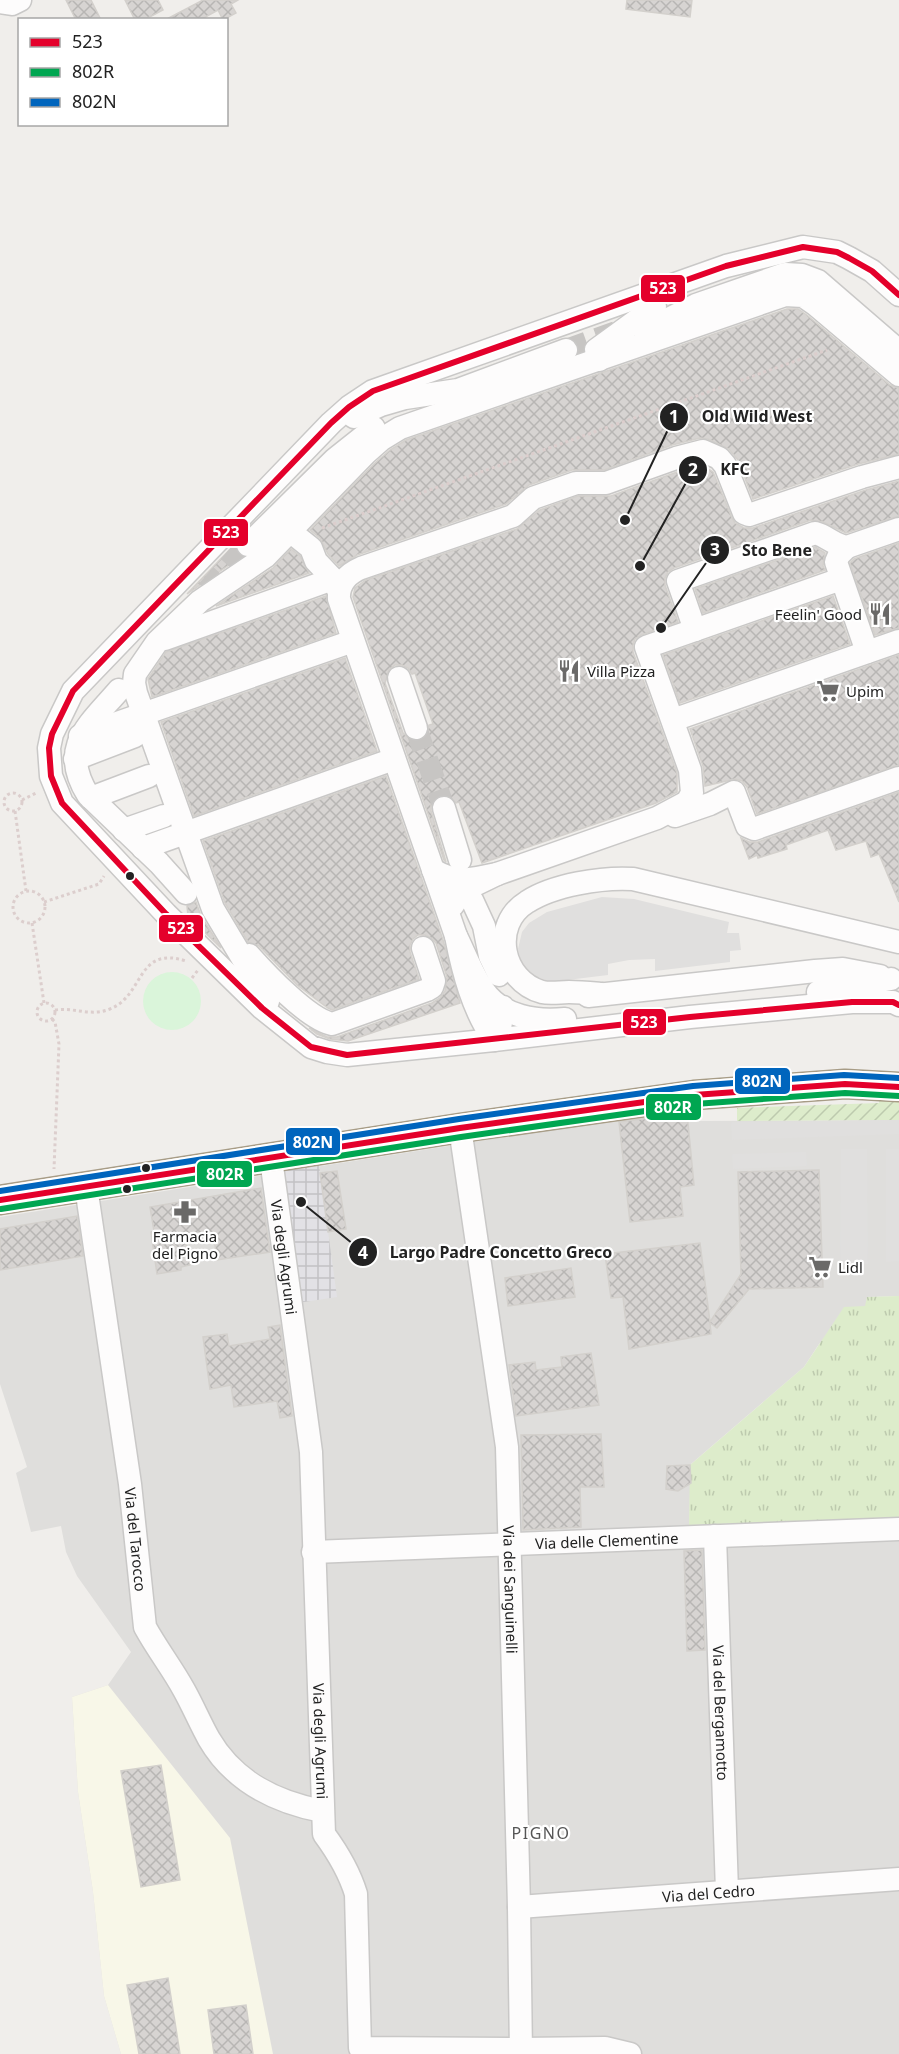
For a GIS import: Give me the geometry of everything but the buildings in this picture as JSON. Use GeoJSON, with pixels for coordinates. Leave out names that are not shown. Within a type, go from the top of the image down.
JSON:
{"type":"FeatureCollection","features":[{"type":"Feature","properties":{"kind":"main road"},"geometry":{"type":"LineString","coordinates":[[845,1084],[899,1070]]}},
{"type":"Feature","properties":{"kind":"main road"},"geometry":{"type":"LineString","coordinates":[[0,1200],[460,1128],[694,1095],[845,1084],[899,1088]]}},
{"type":"Feature","properties":{"kind":"street"},"geometry":{"type":"LineString","coordinates":[[0,2],[12,4],[20,0]]}},
{"type":"Feature","properties":{"kind":"street"},"geometry":{"type":"LineString","coordinates":[[899,295],[872,271],[837,252],[803,247],[726,266],[373,391],[349,407],[331,423],[73,691],[52,734],[49,762],[51,776],[62,803],[166,914],[262,1008],[311,1047],[327,1052],[347,1055],[690,1017],[852,1002],[893,1002],[899,1005]]}},
{"type":"Feature","properties":{"kind":"street"},"geometry":{"type":"LineString","coordinates":[[599,360],[596,350],[678,292],[729,274],[763,258]]}},
{"type":"Feature","properties":{"kind":"street"},"geometry":{"type":"LineString","coordinates":[[638,346],[636,338],[654,326],[696,305],[785,274],[794,274],[818,281],[899,351]]}},
{"type":"Feature","properties":{"kind":"street"},"geometry":{"type":"LineString","coordinates":[[826,276],[847,287],[899,331]]}},
{"type":"Feature","properties":{"kind":"street"},"geometry":{"type":"LineString","coordinates":[[62,715],[136,639],[156,624],[200,601],[301,532],[382,439],[400,428],[756,303],[785,295],[799,295],[816,305],[899,375]]}},
{"type":"Feature","properties":{"kind":"street"},"geometry":{"type":"LineString","coordinates":[[210,550],[261,508],[329,437],[354,417],[374,407],[405,398],[458,390],[566,350]]}},
{"type":"Feature","properties":{"kind":"street"},"geometry":{"type":"LineString","coordinates":[[248,545],[335,459],[374,428],[406,413],[456,409]]}},
{"type":"Feature","properties":{"kind":"street"},"geometry":{"type":"LineString","coordinates":[[157,642],[336,585],[352,572],[513,516],[533,498],[576,483],[606,483],[676,458],[703,451],[719,458],[725,465],[740,507],[744,513],[749,515],[862,477],[899,468]]}},
{"type":"Feature","properties":{"kind":"street"},"geometry":{"type":"LineString","coordinates":[[867,652],[836,562],[847,547],[899,529]]}},
{"type":"Feature","properties":{"kind":"street"},"geometry":{"type":"LineString","coordinates":[[301,532],[316,561],[336,585],[353,641],[453,926],[485,992],[503,1007],[520,1016],[547,1020],[815,993],[895,980]]}},
{"type":"Feature","properties":{"kind":"street"},"geometry":{"type":"LineString","coordinates":[[695,630],[678,581],[815,533],[823,534],[839,545],[847,547]]}},
{"type":"Feature","properties":{"kind":"street"},"geometry":{"type":"LineString","coordinates":[[725,795],[705,796],[690,770],[646,647],[841,579]]}},
{"type":"Feature","properties":{"kind":"street"},"geometry":{"type":"LineString","coordinates":[[200,601],[157,642],[135,674],[136,693],[213,909],[260,990],[293,1034]]}},
{"type":"Feature","properties":{"kind":"street"},"geometry":{"type":"LineString","coordinates":[[81,736],[158,707],[353,641]]}},
{"type":"Feature","properties":{"kind":"street"},"geometry":{"type":"LineString","coordinates":[[673,720],[899,641]]}},
{"type":"Feature","properties":{"kind":"street"},"geometry":{"type":"LineString","coordinates":[[399,678],[416,728]]}},
{"type":"Feature","properties":{"kind":"street"},"geometry":{"type":"LineString","coordinates":[[119,690],[81,736],[75,759],[80,782],[91,798],[124,830],[160,856],[186,893]]}},
{"type":"Feature","properties":{"kind":"street"},"geometry":{"type":"LineString","coordinates":[[75,759],[135,736]]}},
{"type":"Feature","properties":{"kind":"street"},"geometry":{"type":"LineString","coordinates":[[160,856],[394,759]]}},
{"type":"Feature","properties":{"kind":"street"},"geometry":{"type":"LineString","coordinates":[[657,818],[690,799],[692,793],[690,770]]}},
{"type":"Feature","properties":{"kind":"street"},"geometry":{"type":"LineString","coordinates":[[91,798],[149,776]]}},
{"type":"Feature","properties":{"kind":"street"},"geometry":{"type":"LineString","coordinates":[[433,870],[452,880],[462,881],[497,873],[657,818],[684,813],[734,792],[747,826],[754,829],[899,778]]}},
{"type":"Feature","properties":{"kind":"street"},"geometry":{"type":"LineString","coordinates":[[444,808],[460,860]]}},
{"type":"Feature","properties":{"kind":"street"},"geometry":{"type":"LineString","coordinates":[[124,830],[164,816]]}},
{"type":"Feature","properties":{"kind":"street"},"geometry":{"type":"LineString","coordinates":[[494,1040],[481,1020],[462,965],[453,926],[462,891],[497,873]]}},
{"type":"Feature","properties":{"kind":"street"},"geometry":{"type":"LineString","coordinates":[[601,994],[543,992],[519,979],[508,962],[504,949],[508,925],[521,906],[545,894],[595,879],[633,879],[899,942]]}},
{"type":"Feature","properties":{"kind":"street"},"geometry":{"type":"LineString","coordinates":[[472,900],[484,926],[495,970],[511,988],[523,996],[537,1000],[551,1002],[570,1000],[601,994],[815,970],[843,969],[895,980]]}},
{"type":"Feature","properties":{"kind":"street"},"geometry":{"type":"LineString","coordinates":[[226,929],[289,995],[323,1022],[332,1024],[432,987],[434,981],[423,948]]}},
{"type":"Feature","properties":{"kind":"street"},"geometry":{"type":"LineString","coordinates":[[494,1040],[500,1029],[503,1007]]}},
{"type":"Feature","properties":{"kind":"street","name":"Via dei Sanguinelli"},"geometry":{"type":"LineString","coordinates":[[460,1128],[507,1448],[521,2052]]}},
{"type":"Feature","properties":{"kind":"street","name":"Via degli Agrumi"},"geometry":{"type":"LineString","coordinates":[[271,1159],[311,1452],[324,1834],[343,1862],[356,1894],[359,2051],[521,2052],[605,2048],[630,2054]]}},
{"type":"Feature","properties":{"kind":"street","name":"Via del Tarocco"},"geometry":{"type":"LineString","coordinates":[[86,1187],[130,1484],[145,1627],[183,1688],[210,1741],[243,1780],[259,1791],[297,1806],[322,1811]]}},
{"type":"Feature","properties":{"kind":"street","name":"Via delle Clementine"},"geometry":{"type":"LineString","coordinates":[[314,1552],[899,1529]]}},
{"type":"Feature","properties":{"kind":"street","name":"Via del Bergamotto"},"geometry":{"type":"LineString","coordinates":[[715,1536],[727,1891]]}},
{"type":"Feature","properties":{"kind":"street","name":"Via del Cedro"},"geometry":{"type":"LineString","coordinates":[[519,1907],[899,1878]]}},
{"type":"Feature","properties":{"kind":"path"},"geometry":{"type":"LineString","coordinates":[[301,532],[827,350]]}},
{"type":"Feature","properties":{"kind":"path"},"geometry":{"type":"LineString","coordinates":[[9,794],[20,795],[22,800],[22,805],[15,811],[10,811],[5,807],[5,797],[9,794]]}},
{"type":"Feature","properties":{"kind":"path"},"geometry":{"type":"LineString","coordinates":[[15,811],[26,891]]}},
{"type":"Feature","properties":{"kind":"path"},"geometry":{"type":"LineString","coordinates":[[44,902],[99,884],[106,873]]}},
{"type":"Feature","properties":{"kind":"path"},"geometry":{"type":"LineString","coordinates":[[26,891],[34,892],[44,902],[42,915],[32,923],[18,919],[14,913],[15,899],[26,891]]}},
{"type":"Feature","properties":{"kind":"path"},"geometry":{"type":"LineString","coordinates":[[32,923],[44,1003],[37,1011],[38,1017],[47,1022],[52,1019],[55,1010]]}},
{"type":"Feature","properties":{"kind":"path"},"geometry":{"type":"LineString","coordinates":[[55,1010],[66,1008],[86,1013],[104,1011],[125,1001],[144,968],[154,960],[175,958],[192,963]]}},
{"type":"Feature","properties":{"kind":"path"},"geometry":{"type":"LineString","coordinates":[[44,1003],[53,1006],[55,1010]]}},
{"type":"Feature","properties":{"kind":"path"},"geometry":{"type":"LineString","coordinates":[[52,1019],[55,1022],[59,1044],[54,1192]]}},
{"type":"Feature","properties":{"kind":"shaded area"},"geometry":{"type":"Polygon","coordinates":[[[602,897],[634,899],[729,922],[727,933],[739,933],[741,950],[730,951],[730,962],[655,971],[655,959],[608,964],[608,975],[559,981],[548,981],[530,974],[520,959],[518,949],[522,932],[529,923],[547,912],[602,897]]]}},
{"type":"Feature","properties":{"kind":"shaded area"},"geometry":{"type":"Polygon","coordinates":[[[687,1112],[688,1121],[899,1120],[899,1296],[867,1297],[866,1306],[819,1344],[804,1367],[691,1464],[689,1525],[899,1518],[899,2054],[121,2054],[104,1996],[93,1892],[78,1792],[72,1697],[108,1685],[131,1652],[77,1576],[66,1552],[61,1526],[31,1532],[16,1473],[27,1467],[0,1384],[0,1217],[619,1119],[687,1112]]]}},
{"type":"Feature","properties":{"kind":"shaded area"},"geometry":{"type":"Polygon","coordinates":[[[899,1120],[899,1134],[732,1140],[731,1122],[899,1120]]]}},
{"type":"Feature","properties":{"kind":"shaded area"},"geometry":{"type":"Polygon","coordinates":[[[841,1149],[867,1149],[868,1264],[840,1263],[841,1149]]]}},
{"type":"Feature","properties":{"kind":"shaded area"},"geometry":{"type":"Polygon","coordinates":[[[886,1149],[899,1149],[899,1261],[886,1262],[886,1149]]]}},
{"type":"Feature","properties":{"kind":"shaded area"},"geometry":{"type":"Polygon","coordinates":[[[317,1151],[337,1297],[291,1304],[271,1159],[317,1151]]]}},
{"type":"Feature","properties":{"kind":"shaded area"},"geometry":{"type":"Polygon","coordinates":[[[806,1152],[807,1166],[733,1169],[732,1154],[806,1152]]]}},
{"type":"Feature","properties":{"kind":"shaded area"},"geometry":{"type":"Polygon","coordinates":[[[108,1685],[230,1838],[273,2054],[121,2054],[104,1996],[93,1892],[78,1792],[72,1697],[108,1685]]]}},
{"type":"Feature","properties":{"kind":"green space"},"geometry":{"type":"Polygon","coordinates":[[[166,972],[178,972],[193,980],[201,995],[201,1007],[193,1022],[178,1030],[166,1030],[151,1022],[143,1007],[143,995],[151,980],[166,972]]]}},
{"type":"Feature","properties":{"kind":"green space"},"geometry":{"type":"Polygon","coordinates":[[[880,1099],[899,1101],[899,1120],[737,1121],[737,1108],[879,1103],[880,1099]]]}},
{"type":"Feature","properties":{"kind":"green space"},"geometry":{"type":"Polygon","coordinates":[[[899,1296],[899,1518],[689,1525],[690,1465],[804,1367],[844,1307],[865,1306],[867,1297],[899,1296]]]}},
{"type":"Feature","properties":{"kind":"tunnel"},"geometry":{"type":"LineString","coordinates":[[566,350],[616,332]]}},
{"type":"Feature","properties":{"kind":"tunnel"},"geometry":{"type":"LineString","coordinates":[[207,591],[248,545]]}},
{"type":"Feature","properties":{"kind":"tunnel"},"geometry":{"type":"LineString","coordinates":[[416,728],[444,808]]}},
{"type":"Feature","properties":{"kind":"transit line","name":"523"},"geometry":{"type":"LineString","coordinates":[[899,295],[872,271],[849,258],[837,252],[803,247],[726,266],[373,391],[349,407],[331,423],[73,691],[52,734],[49,748],[51,776],[62,803],[166,914],[262,1008],[311,1047],[347,1055],[690,1017],[852,1002],[893,1002],[899,1005]]}},
{"type":"Feature","properties":{"kind":"transit line","name":"802N"},"geometry":{"type":"LineString","coordinates":[[0,1191],[459,1119],[693,1086],[844,1075],[899,1078]]}},
{"type":"Feature","properties":{"kind":"transit line","name":"523"},"geometry":{"type":"LineString","coordinates":[[0,1200],[460,1128],[694,1095],[845,1084],[899,1087]]}},
{"type":"Feature","properties":{"kind":"transit line","name":"802R"},"geometry":{"type":"LineString","coordinates":[[1,1209],[461,1137],[695,1104],[845,1093],[899,1096]]}},
{"type":"Feature","properties":{"kind":"place","name":"Old Wild West"},"geometry":{"type":"Point","coordinates":[625,520]}},
{"type":"Feature","properties":{"kind":"place","name":"KFC"},"geometry":{"type":"Point","coordinates":[640,566]}},
{"type":"Feature","properties":{"kind":"place","name":"Feelin' Good"},"geometry":{"type":"Point","coordinates":[880,614]}},
{"type":"Feature","properties":{"kind":"place","name":"Sto Bene"},"geometry":{"type":"Point","coordinates":[661,628]}},
{"type":"Feature","properties":{"kind":"place","name":"Villa Pizza"},"geometry":{"type":"Point","coordinates":[569,671]}},
{"type":"Feature","properties":{"kind":"place","name":"Upim"},"geometry":{"type":"Point","coordinates":[828,691]}},
{"type":"Feature","properties":{"kind":"place","name":"Largo Padre Concetto Greco"},"geometry":{"type":"Point","coordinates":[301,1202]}},
{"type":"Feature","properties":{"kind":"place","name":"Farmacia del Pigno"},"geometry":{"type":"Point","coordinates":[185,1212]}},
{"type":"Feature","properties":{"kind":"place","name":"Lidl"},"geometry":{"type":"Point","coordinates":[820,1267]}},
{"type":"Feature","properties":{"kind":"district","name":"PIGNO"},"geometry":{"type":"Point","coordinates":[541,1833]}}]}
